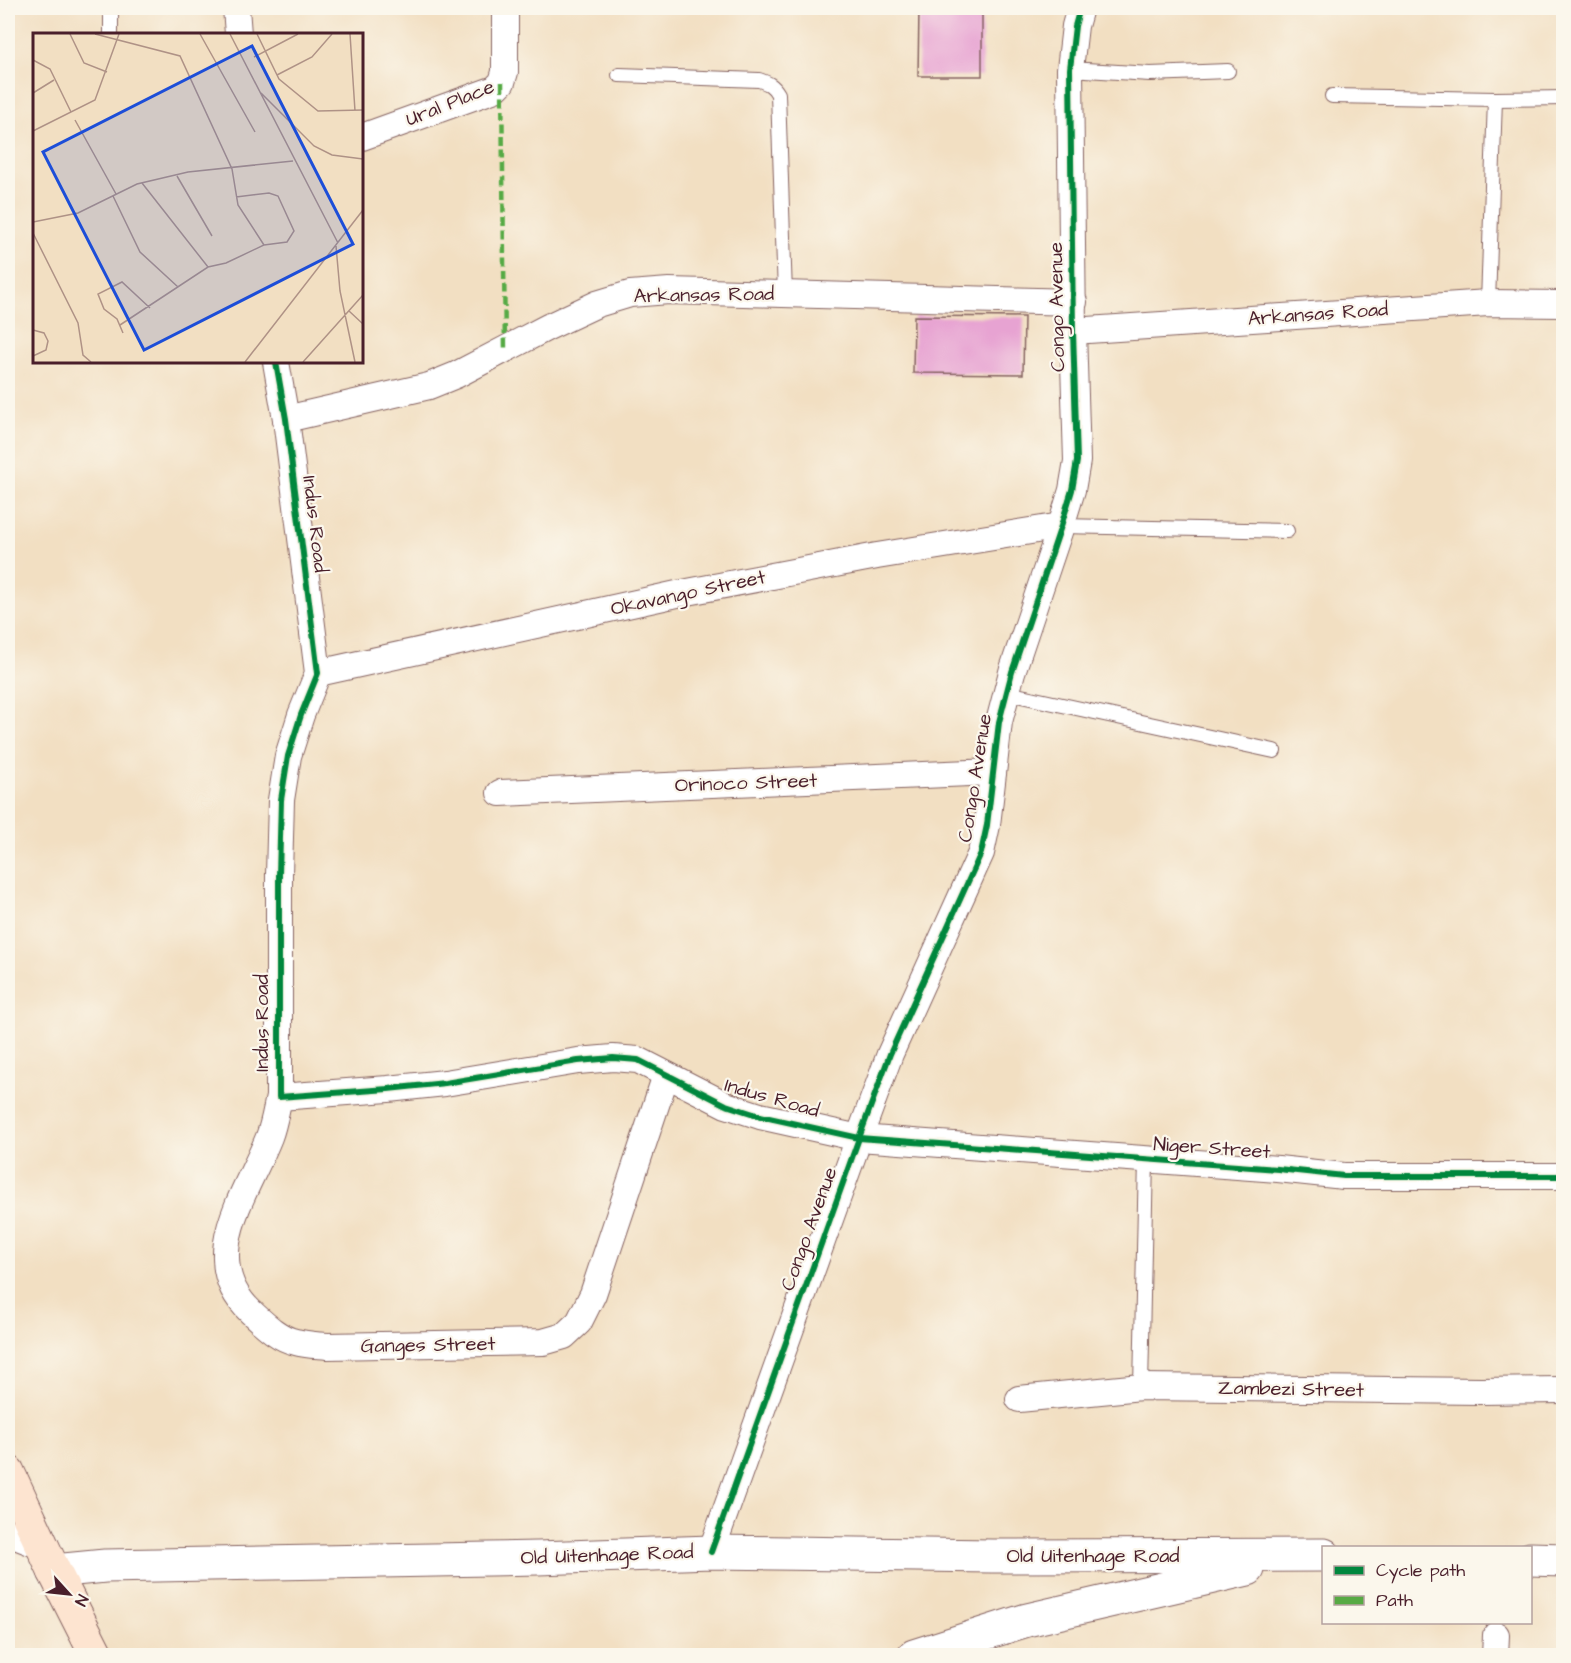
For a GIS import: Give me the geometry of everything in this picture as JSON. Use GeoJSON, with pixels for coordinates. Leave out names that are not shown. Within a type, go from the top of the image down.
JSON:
{"type":"FeatureCollection","features":[{"type":"Feature","properties":{"kind":"main road"},"geometry":{"type":"LineString","coordinates":[[8,1472],[96,1656]]}},
{"type":"Feature","properties":{"kind":"street"},"geometry":{"type":"LineString","coordinates":[[236,8],[238,33]]}},
{"type":"Feature","properties":{"kind":"street","name":"Ural Place"},"geometry":{"type":"LineString","coordinates":[[363,137],[495,89],[502,82],[505,72],[505,8]]}},
{"type":"Feature","properties":{"kind":"street","name":"Congo Avenue"},"geometry":{"type":"LineString","coordinates":[[711,1552],[890,1054],[981,853],[987,825],[999,722],[1015,663],[1072,490],[1077,461],[1070,69],[1075,26],[1080,8]]}},
{"type":"Feature","properties":{"kind":"street","name":"Arkansas Road"},"geometry":{"type":"LineString","coordinates":[[286,419],[429,386],[456,375],[597,304],[630,294],[669,291],[1074,302]]}},
{"type":"Feature","properties":{"kind":"street","name":"Arkansas Road"},"geometry":{"type":"LineString","coordinates":[[1073,331],[1488,303],[1563,304]]}},
{"type":"Feature","properties":{"kind":"street","name":"Indus Road"},"geometry":{"type":"LineString","coordinates":[[276,363],[286,419],[318,673],[288,756],[281,800],[279,1097],[445,1083],[578,1061],[613,1058],[638,1060],[726,1105],[760,1116],[859,1138]]}},
{"type":"Feature","properties":{"kind":"street","name":"Okavango Street"},"geometry":{"type":"LineString","coordinates":[[318,673],[676,594],[877,556],[1061,526]]}},
{"type":"Feature","properties":{"kind":"street","name":"Orinoco Street"},"geometry":{"type":"LineString","coordinates":[[500,794],[993,772]]}},
{"type":"Feature","properties":{"kind":"street","name":"Ganges Street"},"geometry":{"type":"LineString","coordinates":[[279,1097],[270,1134],[234,1215],[225,1249],[227,1276],[241,1302],[268,1328],[294,1342],[327,1346],[543,1342],[564,1336],[579,1322],[593,1294],[666,1075]]}},
{"type":"Feature","properties":{"kind":"street","name":"Niger Street"},"geometry":{"type":"LineString","coordinates":[[859,1138],[1344,1176],[1563,1176]]}},
{"type":"Feature","properties":{"kind":"street","name":"Zambezi Street"},"geometry":{"type":"LineString","coordinates":[[1019,1399],[1141,1387],[1563,1390]]}},
{"type":"Feature","properties":{"kind":"street"},"geometry":{"type":"LineString","coordinates":[[8,1533],[48,1559]]}},
{"type":"Feature","properties":{"kind":"street","name":"Old Uitenhage Road"},"geometry":{"type":"LineString","coordinates":[[48,1559],[105,1566],[711,1552],[992,1556],[1314,1555]]}},
{"type":"Feature","properties":{"kind":"street","name":"Old Uitenhage Road"},"geometry":{"type":"LineString","coordinates":[[914,1656],[1027,1620],[1314,1555]]}},
{"type":"Feature","properties":{"kind":"street"},"geometry":{"type":"LineString","coordinates":[[1532,1559],[1563,1560]]}},
{"type":"Feature","properties":{"kind":"lane"},"geometry":{"type":"LineString","coordinates":[[111,8],[111,33]]}},
{"type":"Feature","properties":{"kind":"lane"},"geometry":{"type":"LineString","coordinates":[[1070,69],[1150,74],[1228,71]]}},
{"type":"Feature","properties":{"kind":"lane"},"geometry":{"type":"LineString","coordinates":[[619,75],[759,80],[774,87],[778,94],[785,294]]}},
{"type":"Feature","properties":{"kind":"lane"},"geometry":{"type":"LineString","coordinates":[[1332,96],[1563,99]]}},
{"type":"Feature","properties":{"kind":"lane"},"geometry":{"type":"LineString","coordinates":[[1488,303],[1495,99]]}},
{"type":"Feature","properties":{"kind":"lane"},"geometry":{"type":"LineString","coordinates":[[1061,526],[1287,531]]}},
{"type":"Feature","properties":{"kind":"lane"},"geometry":{"type":"LineString","coordinates":[[1007,693],[1274,751]]}},
{"type":"Feature","properties":{"kind":"lane"},"geometry":{"type":"LineString","coordinates":[[1141,1387],[1146,1159]]}},
{"type":"Feature","properties":{"kind":"building"},"geometry":{"type":"Polygon","coordinates":[[[919,8],[982,8],[982,76],[918,76],[919,8]]]}},
{"type":"Feature","properties":{"kind":"building"},"geometry":{"type":"Polygon","coordinates":[[[914,316],[1024,317],[1023,374],[913,373],[914,316]]]}},
{"type":"Feature","properties":{"kind":"marked path"},"geometry":{"type":"LineString","coordinates":[[502,82],[505,351]]}},
{"type":"Feature","properties":{"kind":"cycle path"},"geometry":{"type":"LineString","coordinates":[[711,1552],[890,1054],[981,853],[987,825],[999,722],[1012,672],[1072,490],[1077,461],[1070,69],[1075,26],[1080,8]]}},
{"type":"Feature","properties":{"kind":"cycle path"},"geometry":{"type":"LineString","coordinates":[[276,363],[286,419],[318,673],[288,756],[281,800],[279,1097],[445,1083],[578,1061],[613,1058],[638,1060],[726,1105],[760,1116],[859,1138],[1278,1169],[1344,1176],[1564,1176]]}}]}
